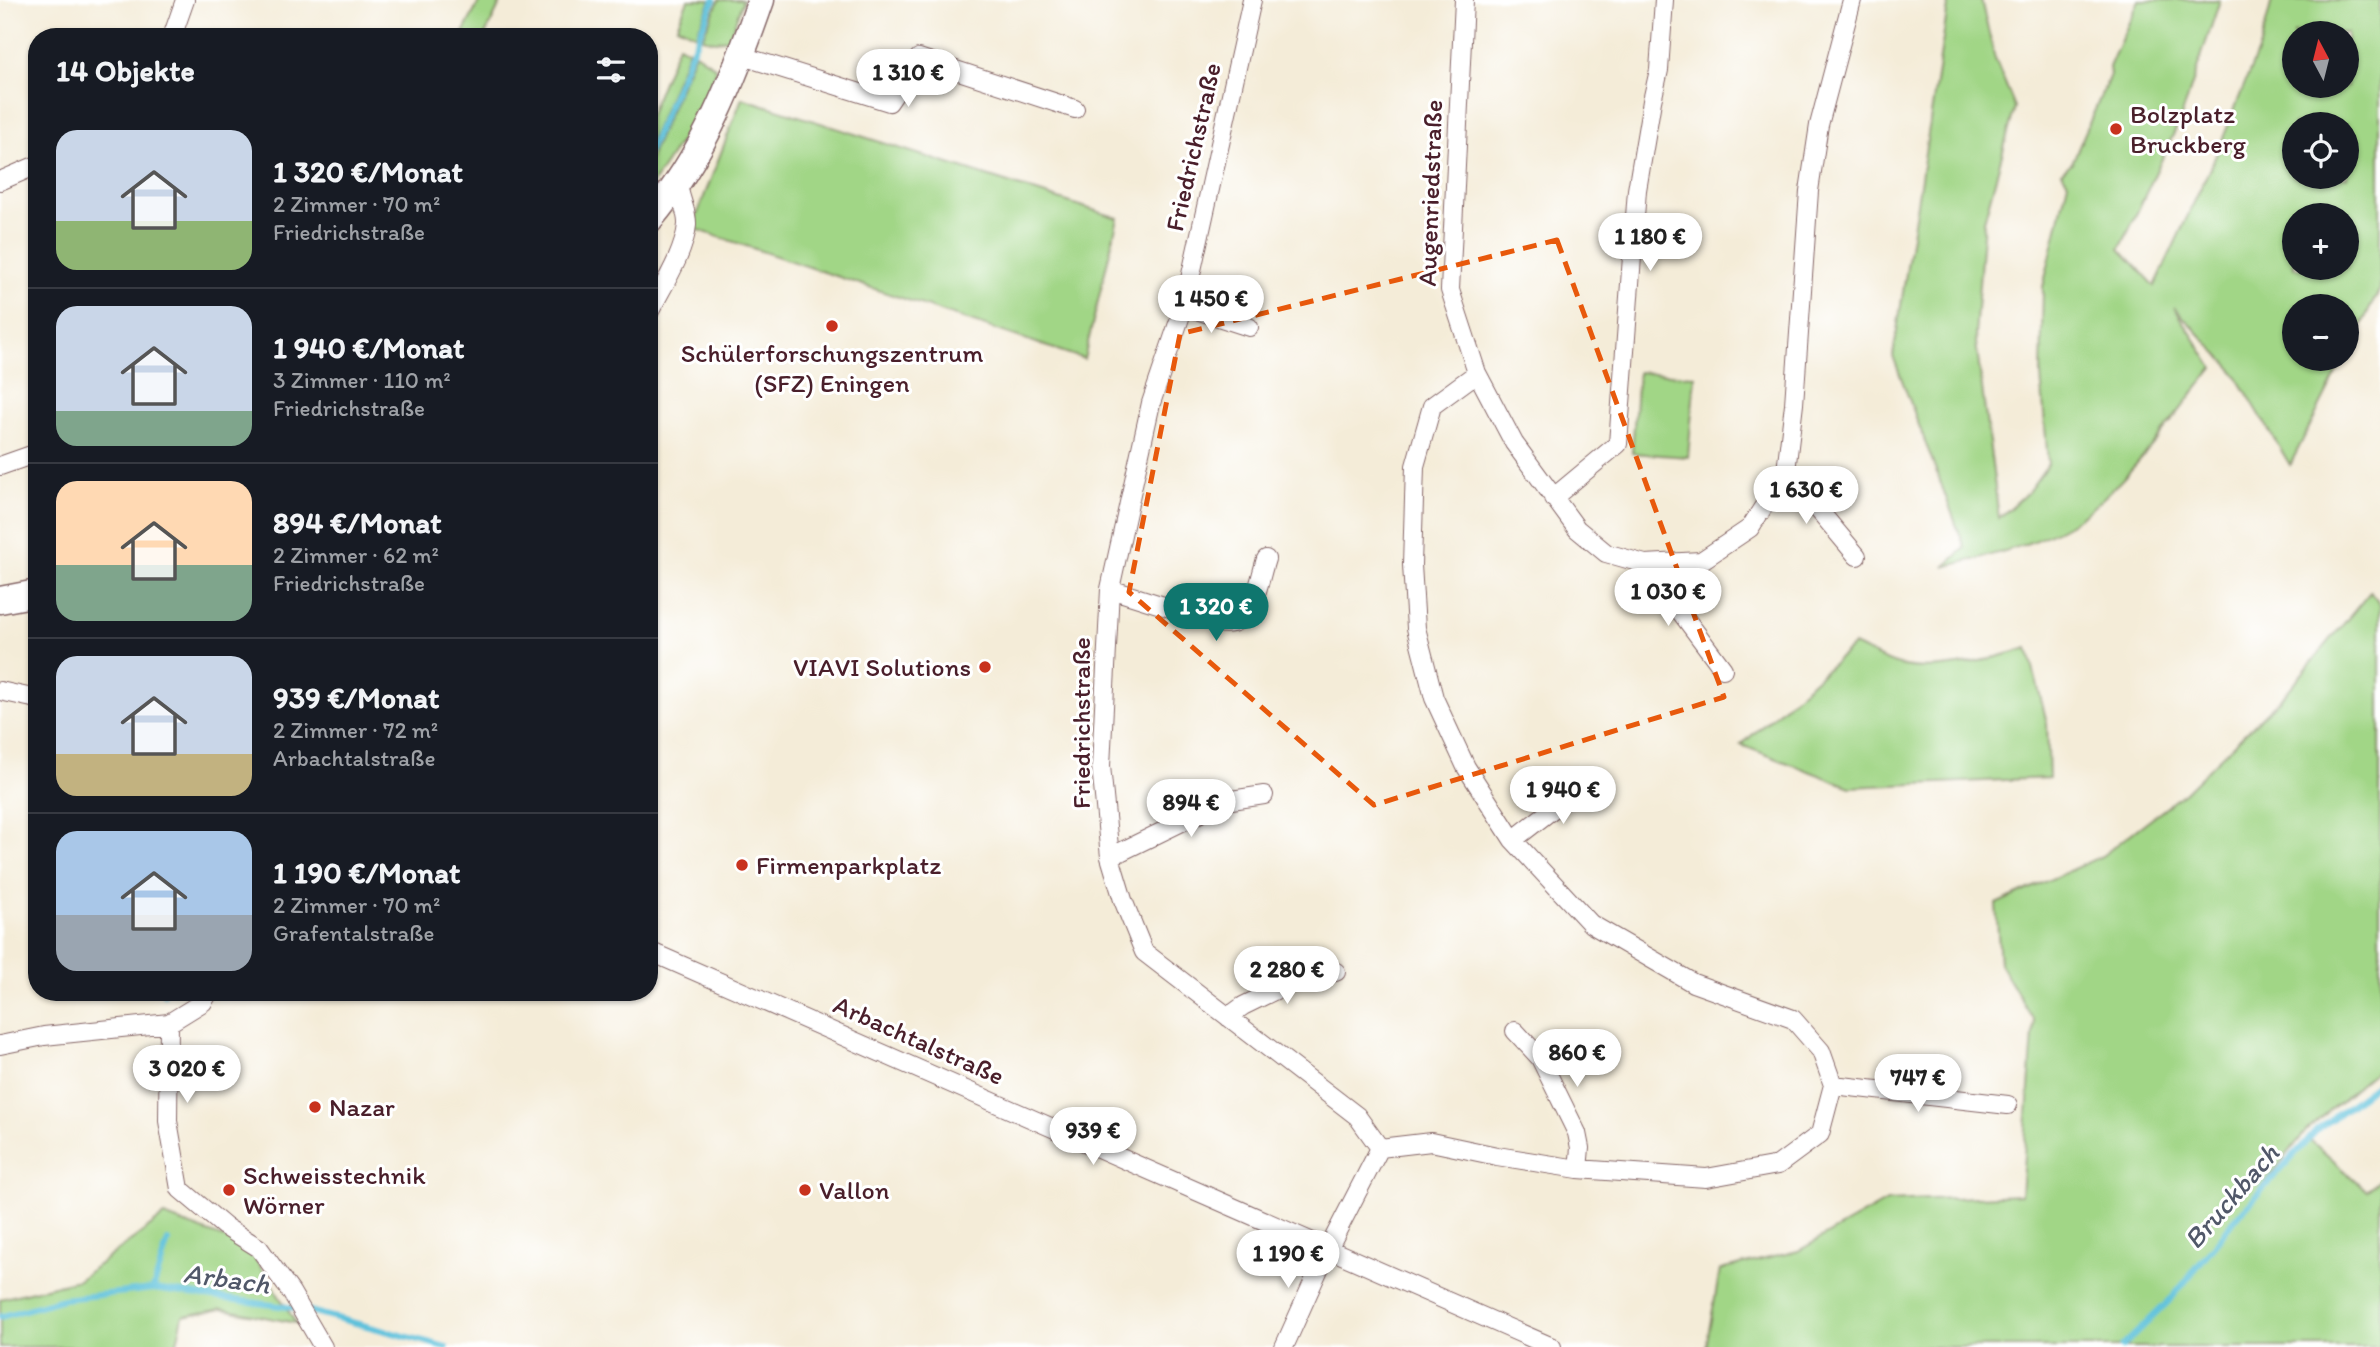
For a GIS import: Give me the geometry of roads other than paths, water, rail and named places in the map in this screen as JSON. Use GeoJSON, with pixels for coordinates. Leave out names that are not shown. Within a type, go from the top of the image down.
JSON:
{"type":"FeatureCollection","features":[{"type":"Feature","properties":{"kind":"main road"},"geometry":{"type":"LineString","coordinates":[[658,209],[707,134],[742,56],[761,0]]}},
{"type":"Feature","properties":{"kind":"main road"},"geometry":{"type":"LineString","coordinates":[[0,600],[28,595]]}},
{"type":"Feature","properties":{"kind":"street"},"geometry":{"type":"LineString","coordinates":[[175,28],[185,0]]}},
{"type":"Feature","properties":{"kind":"street","name":"Friedrichstraße"},"geometry":{"type":"LineString","coordinates":[[1252,0],[1184,306],[1151,403],[1110,589],[1101,766],[1110,857],[1123,900],[1144,952],[1357,1116],[1380,1148]]}},
{"type":"Feature","properties":{"kind":"street","name":"Augenriedstraße"},"geometry":{"type":"LineString","coordinates":[[1464,0],[1450,290],[1477,373],[1514,443],[1553,498],[1577,529],[1606,553],[1645,564],[1701,561],[1750,528],[1786,471],[1794,404],[1809,191],[1819,125],[1852,0]]}},
{"type":"Feature","properties":{"kind":"street"},"geometry":{"type":"LineString","coordinates":[[1553,498],[1618,444],[1637,190],[1660,70],[1664,0]]}},
{"type":"Feature","properties":{"kind":"street"},"geometry":{"type":"LineString","coordinates":[[742,56],[889,102],[919,58],[1075,109]]}},
{"type":"Feature","properties":{"kind":"street"},"geometry":{"type":"LineString","coordinates":[[0,181],[28,169]]}},
{"type":"Feature","properties":{"kind":"street"},"geometry":{"type":"LineString","coordinates":[[658,296],[676,261],[687,225],[678,181]]}},
{"type":"Feature","properties":{"kind":"street"},"geometry":{"type":"LineString","coordinates":[[1184,306],[1249,327]]}},
{"type":"Feature","properties":{"kind":"street"},"geometry":{"type":"LineString","coordinates":[[1284,1347],[1328,1249],[1380,1148],[1431,1142],[1578,1169],[1706,1178],[1778,1165],[1820,1134],[1833,1085],[1821,1051],[1793,1019],[1693,983],[1591,924],[1513,840],[1466,767],[1434,698],[1416,628],[1412,565],[1415,466],[1433,406],[1477,373]]}},
{"type":"Feature","properties":{"kind":"street"},"geometry":{"type":"LineString","coordinates":[[0,466],[28,456]]}},
{"type":"Feature","properties":{"kind":"street"},"geometry":{"type":"LineString","coordinates":[[1786,471],[1857,556]]}},
{"type":"Feature","properties":{"kind":"street"},"geometry":{"type":"LineString","coordinates":[[1110,589],[1231,625],[1246,615],[1266,559]]}},
{"type":"Feature","properties":{"kind":"street"},"geometry":{"type":"LineString","coordinates":[[1645,564],[1723,669]]}},
{"type":"Feature","properties":{"kind":"street"},"geometry":{"type":"LineString","coordinates":[[0,691],[28,697]]}},
{"type":"Feature","properties":{"kind":"street"},"geometry":{"type":"LineString","coordinates":[[1513,840],[1588,780]]}},
{"type":"Feature","properties":{"kind":"street"},"geometry":{"type":"LineString","coordinates":[[1110,857],[1226,801],[1264,794]]}},
{"type":"Feature","properties":{"kind":"street","name":"Arbachtalstraße"},"geometry":{"type":"LineString","coordinates":[[658,955],[1552,1347]]}},
{"type":"Feature","properties":{"kind":"street"},"geometry":{"type":"LineString","coordinates":[[1228,1017],[1243,1006],[1298,979],[1336,972]]}},
{"type":"Feature","properties":{"kind":"street"},"geometry":{"type":"LineString","coordinates":[[0,1045],[44,1036],[169,1023],[204,1001]]}},
{"type":"Feature","properties":{"kind":"street"},"geometry":{"type":"LineString","coordinates":[[169,1023],[168,1121],[180,1189],[224,1226],[259,1248],[291,1292],[323,1347]]}},
{"type":"Feature","properties":{"kind":"street"},"geometry":{"type":"LineString","coordinates":[[1515,1031],[1540,1058],[1577,1133],[1580,1148],[1578,1169]]}},
{"type":"Feature","properties":{"kind":"street"},"geometry":{"type":"LineString","coordinates":[[1833,1085],[2008,1105]]}},
{"type":"Feature","properties":{"kind":"waterway"},"geometry":{"type":"LineString","coordinates":[[658,130],[714,0]]}},
{"type":"Feature","properties":{"kind":"waterway","name":"Bruckbach"},"geometry":{"type":"LineString","coordinates":[[2122,1347],[2173,1297],[2236,1218],[2317,1130],[2380,1082]]}},
{"type":"Feature","properties":{"kind":"waterway"},"geometry":{"type":"LineString","coordinates":[[153,1289],[168,1241]]}},
{"type":"Feature","properties":{"kind":"waterway","name":"Arbach"},"geometry":{"type":"LineString","coordinates":[[0,1317],[63,1299],[153,1289],[295,1308]]}},
{"type":"Feature","properties":{"kind":"waterway","name":"Arbach"},"geometry":{"type":"LineString","coordinates":[[306,1310],[446,1347]]}},
{"type":"Feature","properties":{"kind":"place","name":"Bolzplatz Bruckberg"},"geometry":{"type":"Point","coordinates":[2116,129]}},
{"type":"Feature","properties":{"kind":"place","name":"Schülerforschungszentrum (SFZ) Eningen"},"geometry":{"type":"Point","coordinates":[832,326]}},
{"type":"Feature","properties":{"kind":"place","name":"VIAVI Solutions"},"geometry":{"type":"Point","coordinates":[985,667]}},
{"type":"Feature","properties":{"kind":"place","name":"Firmenparkplatz"},"geometry":{"type":"Point","coordinates":[742,865]}},
{"type":"Feature","properties":{"kind":"place","name":"Nazar"},"geometry":{"type":"Point","coordinates":[315,1107]}},
{"type":"Feature","properties":{"kind":"place","name":"Schweisstechnik Wörner"},"geometry":{"type":"Point","coordinates":[229,1190]}},
{"type":"Feature","properties":{"kind":"place","name":"Vallon"},"geometry":{"type":"Point","coordinates":[805,1190]}}]}
